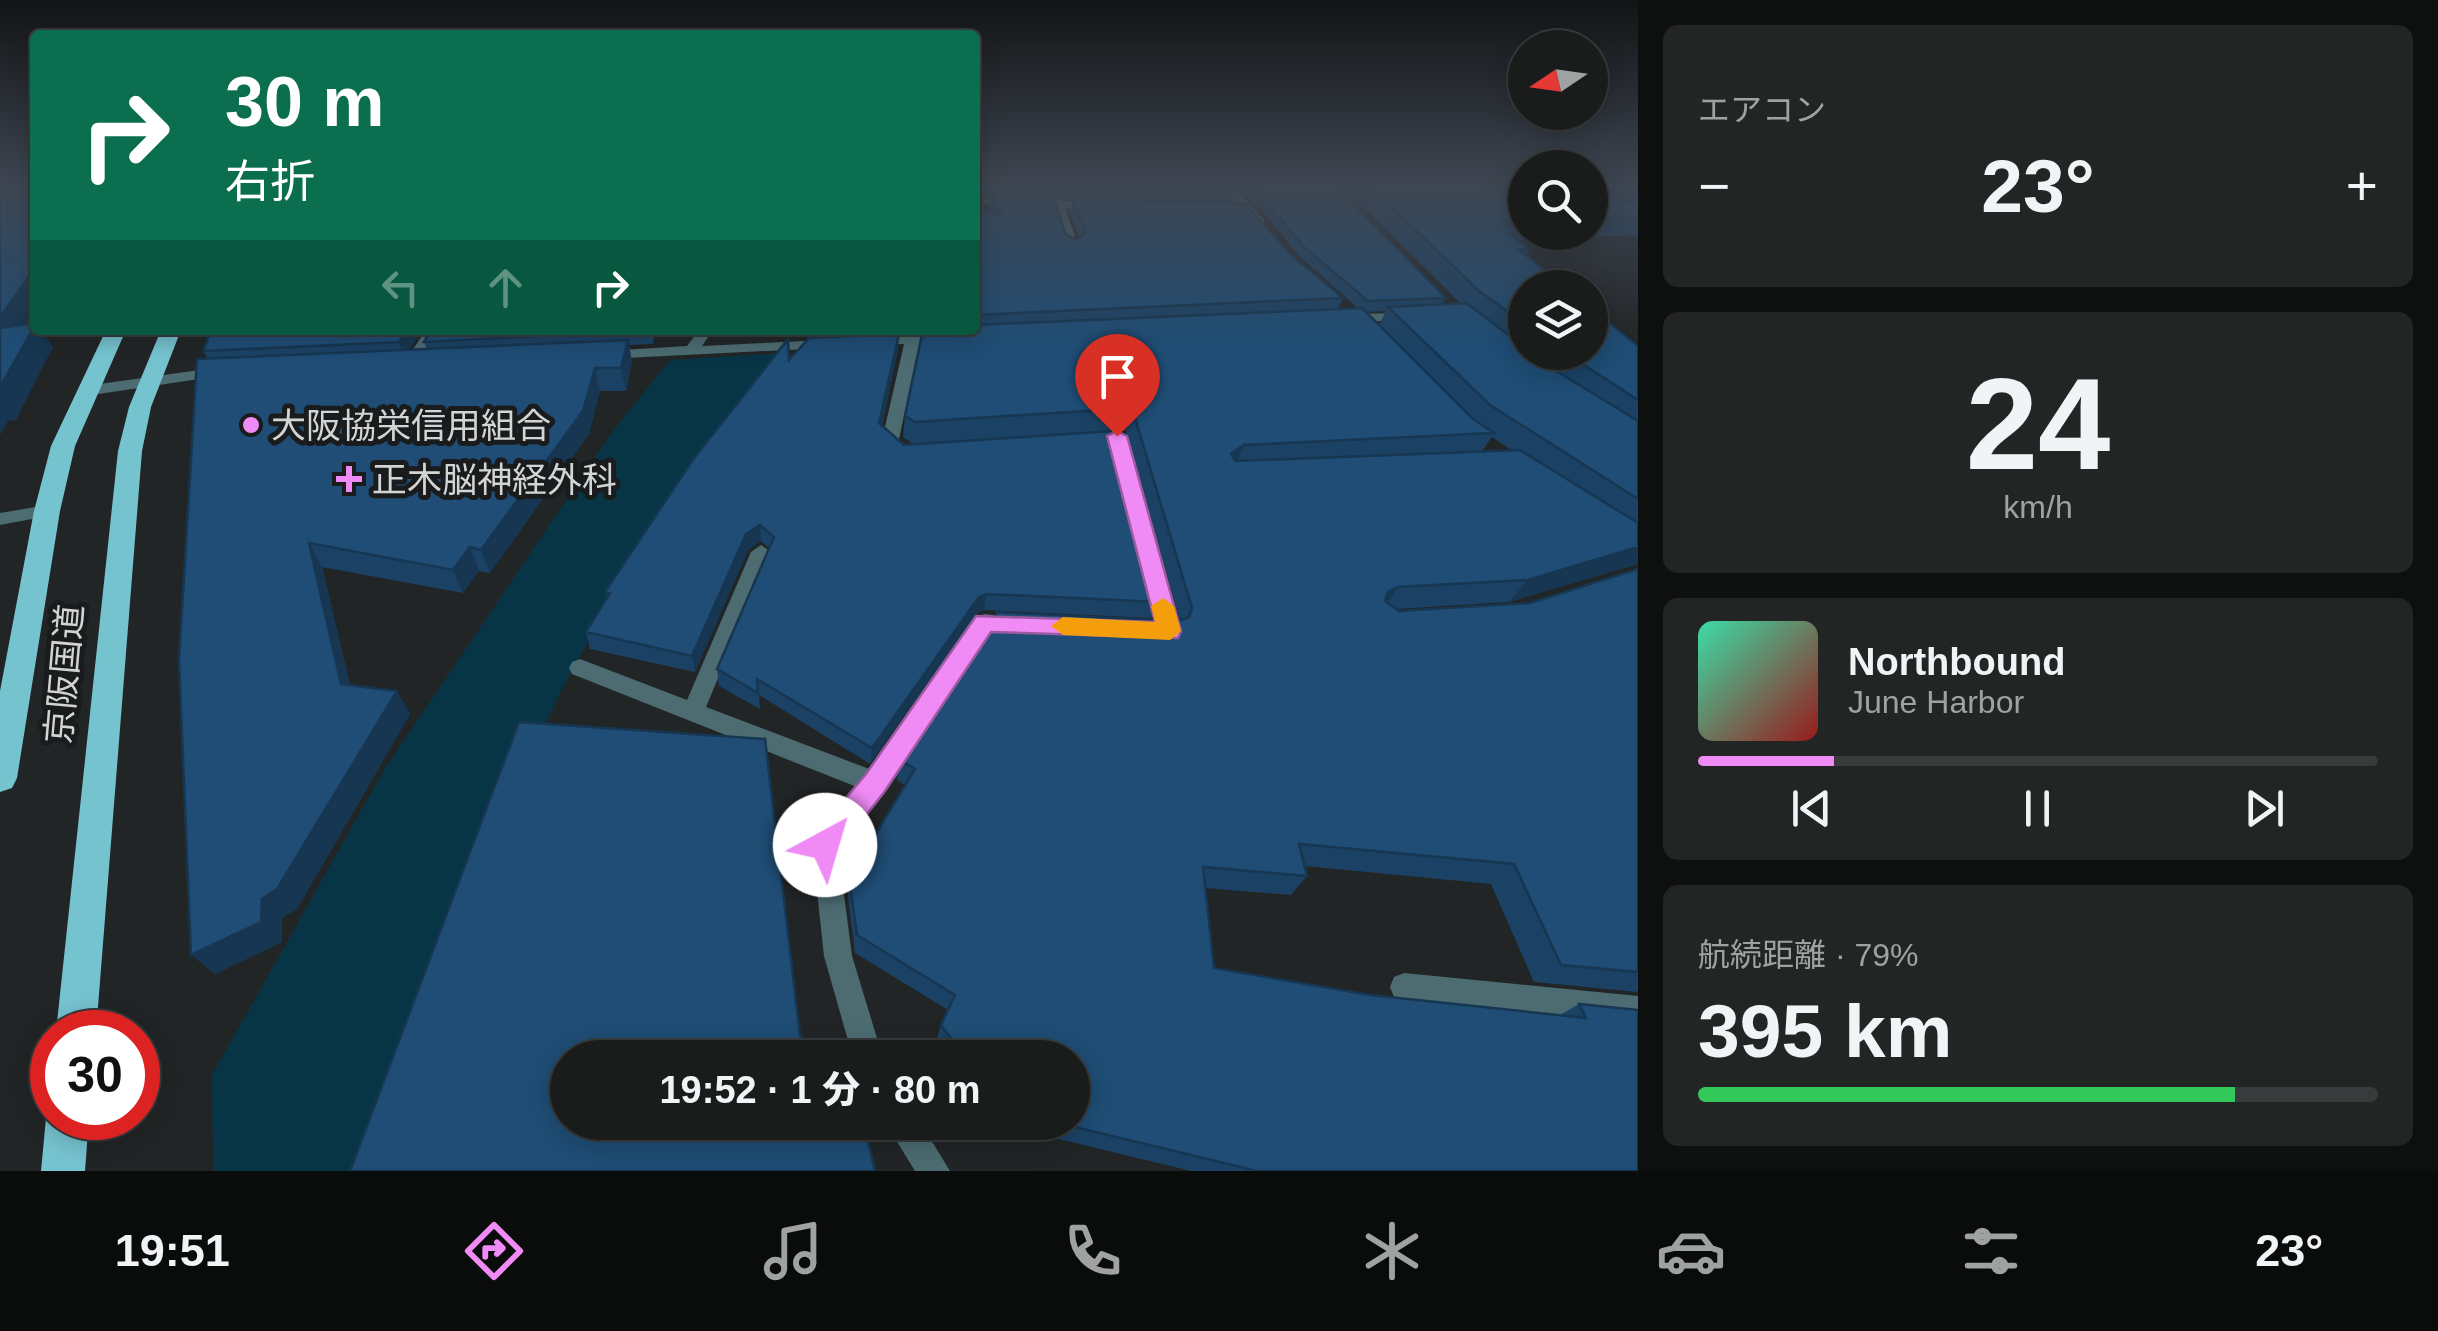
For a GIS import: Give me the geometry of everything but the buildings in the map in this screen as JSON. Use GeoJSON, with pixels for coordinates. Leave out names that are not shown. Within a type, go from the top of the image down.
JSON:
{"type":"FeatureCollection","features":[{"type":"Feature","properties":{"kind":"highway","name":"京阪国道"},"geometry":{"type":"LineString","coordinates":[[0,778],[47,511],[64,446],[84,392],[113,335]]}},
{"type":"Feature","properties":{"kind":"highway","name":"京阪国道"},"geometry":{"type":"LineString","coordinates":[[78,1010],[130,452],[149,382],[169,335]]}},
{"type":"Feature","properties":{"kind":"highway"},"geometry":{"type":"LineString","coordinates":[[63,1171],[66,1140]]}},
{"type":"Feature","properties":{"kind":"street"},"geometry":{"type":"LineString","coordinates":[[1070,239],[1073,248]]}},
{"type":"Feature","properties":{"kind":"street"},"geometry":{"type":"LineString","coordinates":[[1317,320],[1424,316]]}},
{"type":"Feature","properties":{"kind":"street"},"geometry":{"type":"LineString","coordinates":[[410,364],[430,335]]}},
{"type":"Feature","properties":{"kind":"street"},"geometry":{"type":"LineString","coordinates":[[691,351],[702,335]]}},
{"type":"Feature","properties":{"kind":"street"},"geometry":{"type":"LineString","coordinates":[[856,342],[970,337]]}},
{"type":"Feature","properties":{"kind":"street"},"geometry":{"type":"LineString","coordinates":[[912,340],[890,440],[908,454],[927,452]]}},
{"type":"Feature","properties":{"kind":"street"},"geometry":{"type":"LineString","coordinates":[[578,356],[836,344]]}},
{"type":"Feature","properties":{"kind":"street"},"geometry":{"type":"LineString","coordinates":[[392,365],[429,364]]}},
{"type":"Feature","properties":{"kind":"street"},"geometry":{"type":"LineString","coordinates":[[84,392],[244,371]]}},
{"type":"Feature","properties":{"kind":"street"},"geometry":{"type":"LineString","coordinates":[[1060,441],[1117,436],[1170,631],[1132,630]]}},
{"type":"Feature","properties":{"kind":"street"},"geometry":{"type":"LineString","coordinates":[[0,519],[47,511]]}},
{"type":"Feature","properties":{"kind":"street"},"geometry":{"type":"LineString","coordinates":[[692,711],[761,552]]}},
{"type":"Feature","properties":{"kind":"street"},"geometry":{"type":"LineString","coordinates":[[863,1040],[838,956],[825,845],[876,782],[984,622],[1040,625]]}},
{"type":"Feature","properties":{"kind":"street"},"geometry":{"type":"LineString","coordinates":[[580,668],[876,782]]}},
{"type":"Feature","properties":{"kind":"street"},"geometry":{"type":"LineString","coordinates":[[1404,987],[1638,1011]]}},
{"type":"Feature","properties":{"kind":"street"},"geometry":{"type":"LineString","coordinates":[[913,1140],[934,1171]]}},
{"type":"Feature","properties":{"kind":"shaded area"},"geometry":{"type":"Polygon","coordinates":[[[783,353],[656,518],[563,687],[499,822],[375,1171],[213,1171],[212,1075],[384,770],[612,432],[670,360],[783,353]]]}},
{"type":"Feature","properties":{"kind":"slow traffic"},"geometry":{"type":"LineString","coordinates":[[1063,626],[1170,631],[1163,606]]}},
{"type":"Feature","properties":{"kind":"place","name":"大阪協栄信用組合"},"geometry":{"type":"Point","coordinates":[251,425]}},
{"type":"Feature","properties":{"kind":"place","name":"正木脳神経外科"},"geometry":{"type":"Point","coordinates":[349,479]}},
{"type":"Feature","properties":{"kind":"route"},"geometry":{"type":"LineString","coordinates":[[825,845],[876,782],[984,622],[1170,631],[1117,436]]}}]}
